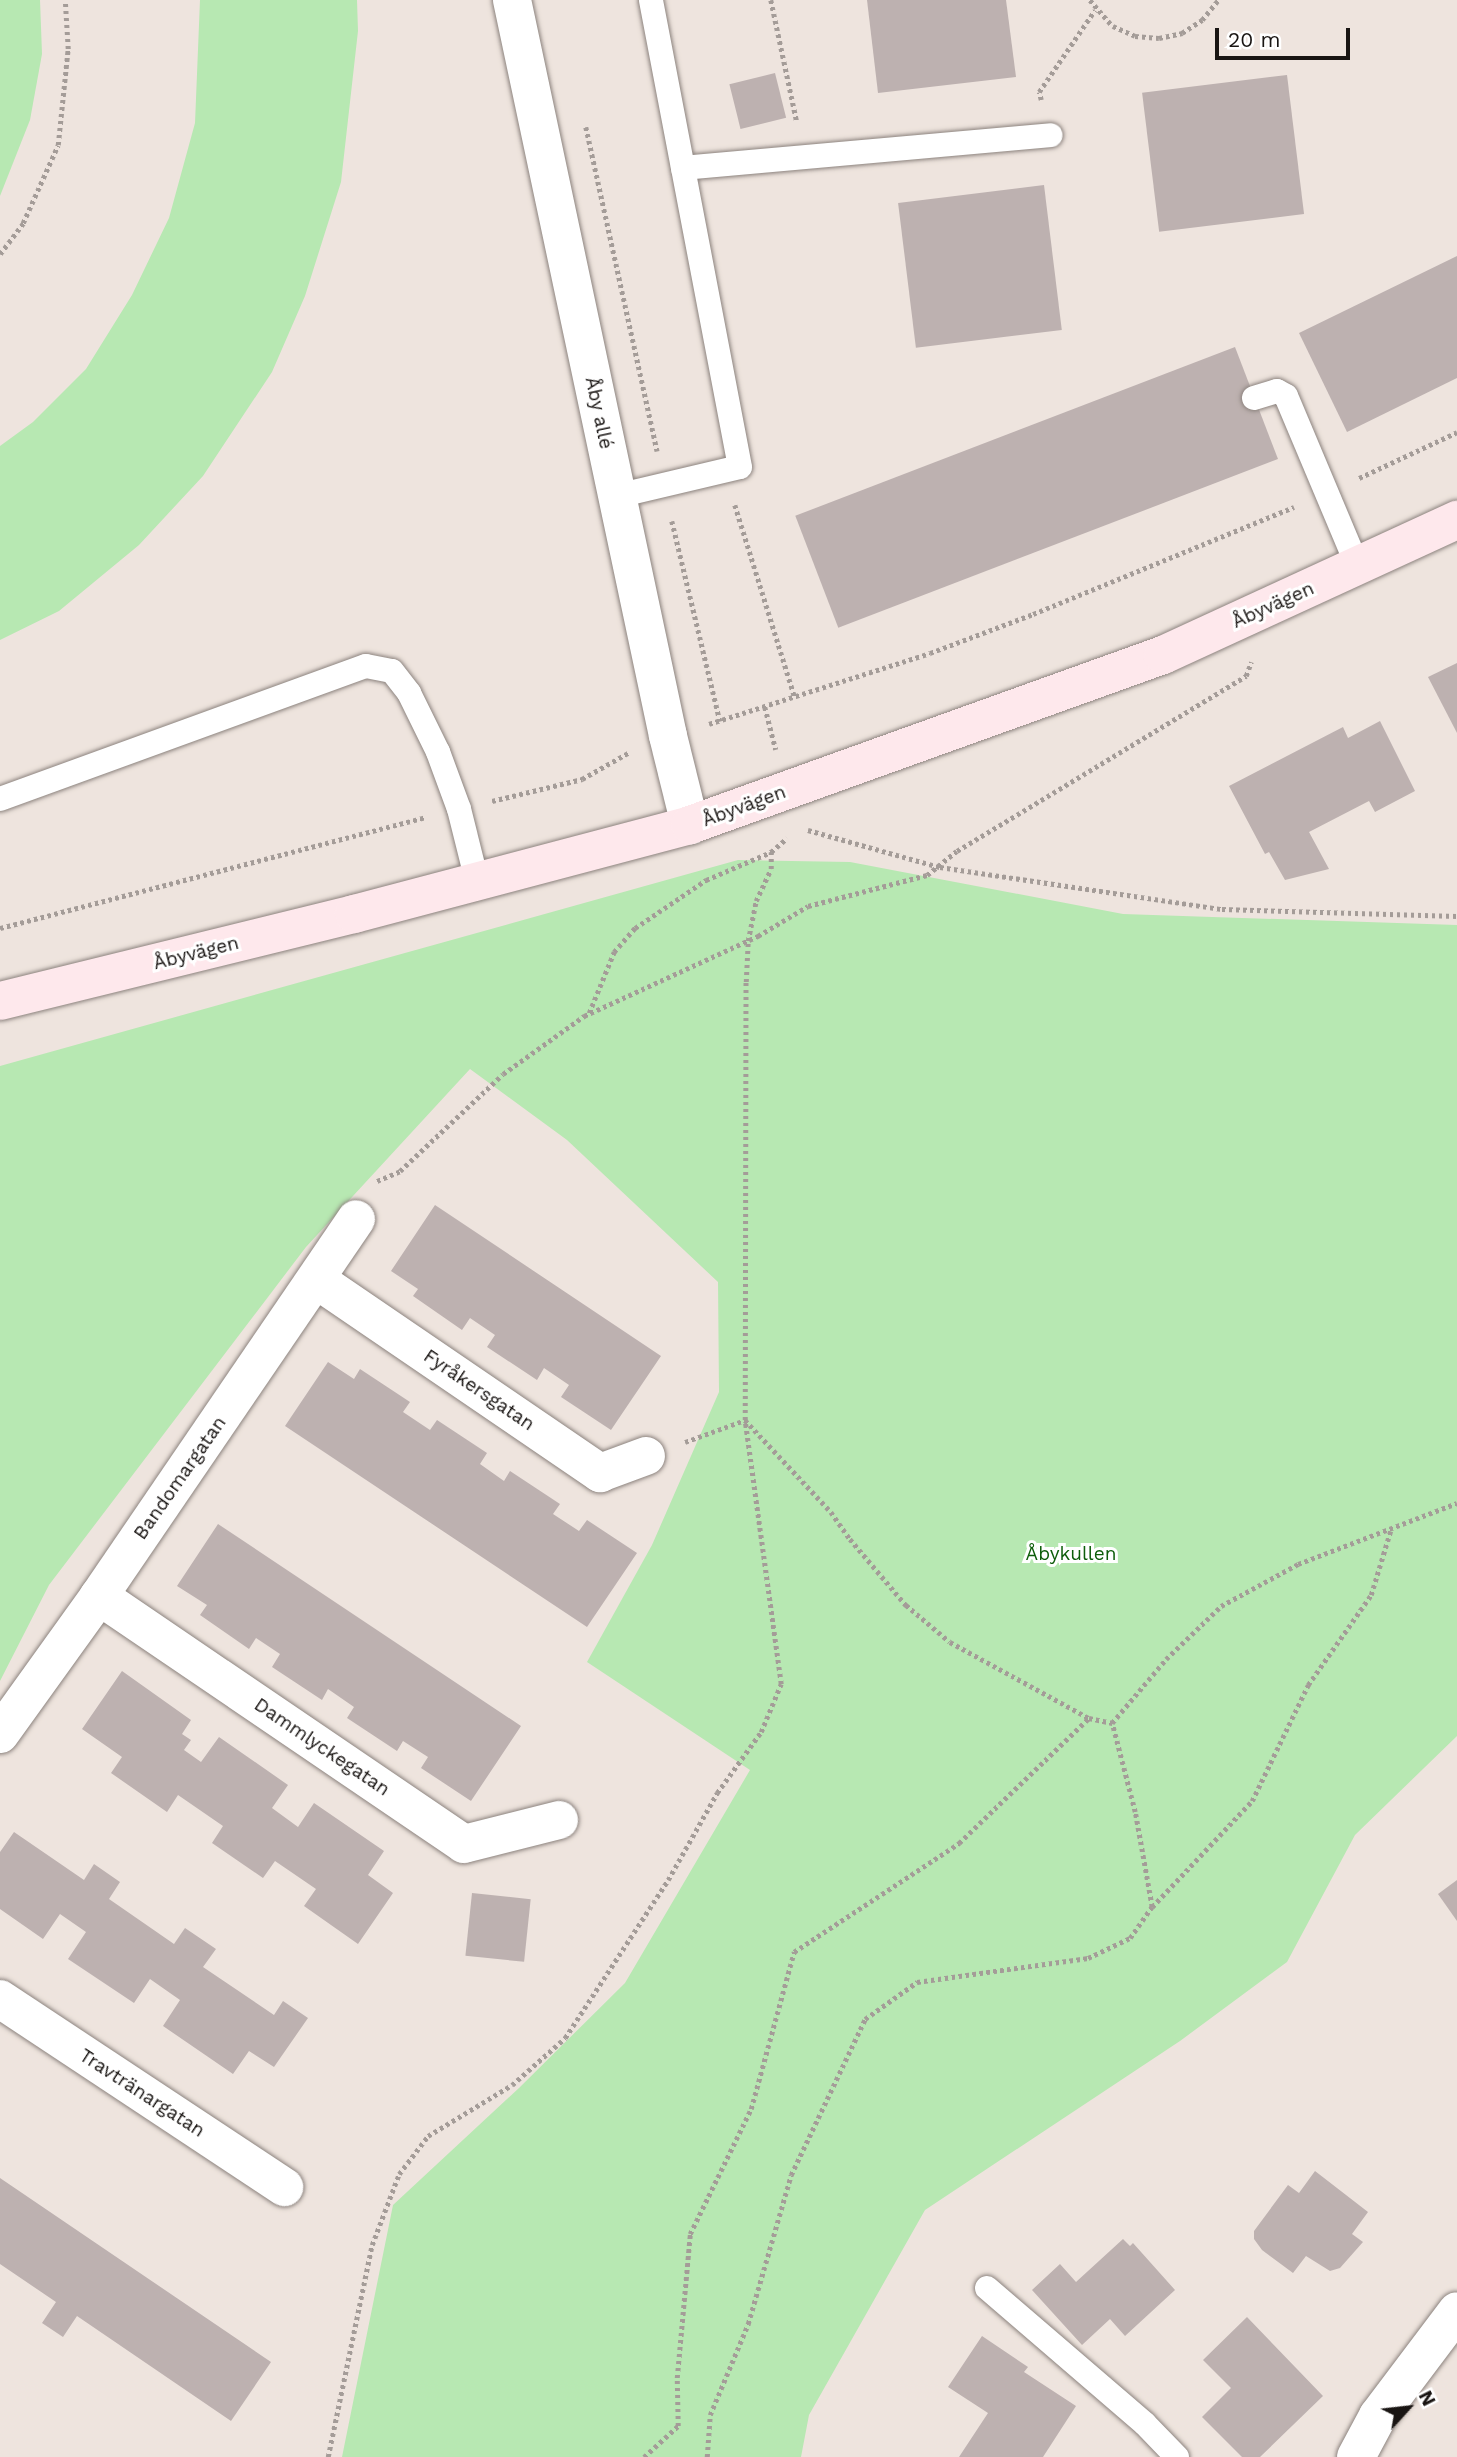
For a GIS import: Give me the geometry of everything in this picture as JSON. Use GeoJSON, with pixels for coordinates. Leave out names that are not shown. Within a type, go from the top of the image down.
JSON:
{"type":"FeatureCollection","features":[{"type":"Feature","properties":{"kind":"street","name":"Åby allé"},"geometry":{"type":"LineString","coordinates":[[512,0],[668,736],[690,825]]}},
{"type":"Feature","properties":{"kind":"street","name":"Åbyvägen"},"geometry":{"type":"LineString","coordinates":[[0,1001],[690,825],[1163,655],[1457,520]]}},
{"type":"Feature","properties":{"kind":"street","name":"Bandomargatan"},"geometry":{"type":"LineString","coordinates":[[0,1734],[99,1596],[317,1280],[361,1202]]}},
{"type":"Feature","properties":{"kind":"street","name":"Fyråkersgatan"},"geometry":{"type":"LineString","coordinates":[[317,1280],[600,1473],[646,1456]]}},
{"type":"Feature","properties":{"kind":"street","name":"Dammlyckegatan"},"geometry":{"type":"LineString","coordinates":[[99,1596],[464,1844],[559,1820]]}},
{"type":"Feature","properties":{"kind":"street","name":"Travtränargatan"},"geometry":{"type":"LineString","coordinates":[[0,1999],[284,2187]]}},
{"type":"Feature","properties":{"kind":"street"},"geometry":{"type":"LineString","coordinates":[[1356,2457],[1378,2416],[1457,2311]]}},
{"type":"Feature","properties":{"kind":"lane"},"geometry":{"type":"LineString","coordinates":[[617,496],[740,467],[651,0]]}},
{"type":"Feature","properties":{"kind":"lane"},"geometry":{"type":"LineString","coordinates":[[683,167],[1051,135]]}},
{"type":"Feature","properties":{"kind":"lane"},"geometry":{"type":"LineString","coordinates":[[1254,398],[1278,391],[1286,396],[1358,567]]}},
{"type":"Feature","properties":{"kind":"lane"},"geometry":{"type":"LineString","coordinates":[[0,799],[366,666],[392,671],[409,693],[438,752],[459,809],[477,881]]}},
{"type":"Feature","properties":{"kind":"lane"},"geometry":{"type":"LineString","coordinates":[[987,2288],[1145,2424],[1177,2457]]}},
{"type":"Feature","properties":{"kind":"path"},"geometry":{"type":"LineString","coordinates":[[0,254],[23,223],[58,145],[68,49],[65,0]]}},
{"type":"Feature","properties":{"kind":"path"},"geometry":{"type":"LineString","coordinates":[[771,0],[805,157]]}},
{"type":"Feature","properties":{"kind":"path"},"geometry":{"type":"LineString","coordinates":[[1090,0],[1095,10],[1113,26],[1135,36],[1158,38],[1182,33],[1202,20],[1218,0]]}},
{"type":"Feature","properties":{"kind":"path"},"geometry":{"type":"LineString","coordinates":[[1051,135],[1039,92],[1095,10]]}},
{"type":"Feature","properties":{"kind":"path"},"geometry":{"type":"LineString","coordinates":[[585,121],[699,646],[720,721]]}},
{"type":"Feature","properties":{"kind":"path"},"geometry":{"type":"LineString","coordinates":[[0,928],[582,779],[624,754],[668,736],[795,698],[1034,614],[1327,493],[1457,432]]}},
{"type":"Feature","properties":{"kind":"path"},"geometry":{"type":"LineString","coordinates":[[725,471],[795,698]]}},
{"type":"Feature","properties":{"kind":"path"},"geometry":{"type":"LineString","coordinates":[[361,1202],[400,1171],[503,1074],[588,1013],[748,941],[808,906],[927,875],[957,851],[1246,676],[1252,658],[1240,664]]}},
{"type":"Feature","properties":{"kind":"path"},"geometry":{"type":"LineString","coordinates":[[809,824],[800,827],[940,867],[1222,909],[1457,916]]}},
{"type":"Feature","properties":{"kind":"path"},"geometry":{"type":"LineString","coordinates":[[588,1013],[614,952],[635,929],[706,880],[771,852],[790,835]]}},
{"type":"Feature","properties":{"kind":"path"},"geometry":{"type":"LineString","coordinates":[[328,2457],[372,2245],[398,2174],[428,2136],[512,2085],[565,2038],[668,1880],[717,1793],[761,1731],[776,1702],[781,1684],[745,1420],[743,1120],[748,941],[756,901],[771,869],[771,852]]}},
{"type":"Feature","properties":{"kind":"path"},"geometry":{"type":"LineString","coordinates":[[646,1456],[745,1420]]}},
{"type":"Feature","properties":{"kind":"path"},"geometry":{"type":"LineString","coordinates":[[745,1420],[831,1512],[850,1539],[915,1612],[950,1642],[1089,1718],[1112,1723]]}},
{"type":"Feature","properties":{"kind":"path"},"geometry":{"type":"LineString","coordinates":[[1112,1723],[1166,1659],[1221,1606],[1298,1564],[1457,1503]]}},
{"type":"Feature","properties":{"kind":"path"},"geometry":{"type":"LineString","coordinates":[[707,2457],[710,2415],[748,2324],[792,2175],[865,2019],[917,1982],[1088,1958],[1130,1938],[1152,1907],[1252,1801],[1308,1685],[1371,1595],[1391,1528]]}},
{"type":"Feature","properties":{"kind":"path"},"geometry":{"type":"LineString","coordinates":[[644,2457],[678,2426],[677,2378],[690,2234],[751,2109],[794,1952],[959,1843],[1089,1718]]}},
{"type":"Feature","properties":{"kind":"path"},"geometry":{"type":"LineString","coordinates":[[1112,1723],[1135,1812],[1152,1907]]}},
{"type":"Feature","properties":{"kind":"green space"},"geometry":{"type":"Polygon","coordinates":[[[0,0],[40,0],[42,54],[30,120],[0,196],[0,0]]]}},
{"type":"Feature","properties":{"kind":"green space"},"geometry":{"type":"Polygon","coordinates":[[[200,0],[357,0],[358,31],[341,182],[305,296],[272,372],[203,476],[139,545],[59,611],[0,640],[0,446],[33,422],[86,369],[132,295],[169,218],[195,123],[200,0]]]}},
{"type":"Feature","properties":{"kind":"green space","name":"Åbykullen"},"geometry":{"type":"Polygon","coordinates":[[[738,860],[850,862],[1123,914],[1457,925],[1457,1736],[1355,1835],[1287,1962],[1180,2041],[925,2210],[809,2415],[801,2457],[342,2457],[393,2205],[519,2088],[625,1983],[750,1770],[587,1662],[652,1545],[719,1392],[718,1282],[567,1140],[470,1069],[306,1247],[49,1585],[0,1681],[0,1066],[738,860]]]}},
{"type":"Feature","properties":{"kind":"building"},"geometry":{"type":"Polygon","coordinates":[[[867,0],[1006,0],[1016,77],[878,93],[867,0]]]}},
{"type":"Feature","properties":{"kind":"building"},"geometry":{"type":"Polygon","coordinates":[[[775,73],[786,118],[741,129],[729,84],[775,73]]]}},
{"type":"Feature","properties":{"kind":"building"},"geometry":{"type":"Polygon","coordinates":[[[1287,75],[1304,214],[1159,232],[1142,93],[1287,75]]]}},
{"type":"Feature","properties":{"kind":"building"},"geometry":{"type":"Polygon","coordinates":[[[1044,185],[1062,330],[916,348],[898,203],[1044,185]]]}},
{"type":"Feature","properties":{"kind":"building"},"geometry":{"type":"Polygon","coordinates":[[[1457,256],[1457,378],[1347,432],[1299,333],[1457,256]]]}},
{"type":"Feature","properties":{"kind":"building"},"geometry":{"type":"Polygon","coordinates":[[[1235,347],[1278,459],[838,628],[795,516],[1235,347]]]}},
{"type":"Feature","properties":{"kind":"building"},"geometry":{"type":"Polygon","coordinates":[[[1457,663],[1457,733],[1428,677],[1457,663]]]}},
{"type":"Feature","properties":{"kind":"building"},"geometry":{"type":"Polygon","coordinates":[[[1380,721],[1415,791],[1375,812],[1369,801],[1309,832],[1329,869],[1285,880],[1269,852],[1265,854],[1229,786],[1343,727],[1348,738],[1380,721]]]}},
{"type":"Feature","properties":{"kind":"building"},"geometry":{"type":"Polygon","coordinates":[[[435,1205],[661,1356],[611,1430],[561,1397],[569,1385],[544,1368],[537,1380],[487,1347],[495,1335],[470,1318],[462,1330],[413,1296],[418,1289],[391,1271],[435,1205]]]}},
{"type":"Feature","properties":{"kind":"building"},"geometry":{"type":"Polygon","coordinates":[[[328,1362],[354,1379],[360,1369],[410,1402],[403,1412],[430,1430],[437,1420],[487,1453],[480,1464],[504,1481],[510,1471],[560,1504],[553,1514],[579,1531],[587,1520],[637,1553],[587,1627],[285,1426],[328,1362]]]}},
{"type":"Feature","properties":{"kind":"building"},"geometry":{"type":"Polygon","coordinates":[[[218,1524],[521,1726],[471,1801],[421,1768],[428,1757],[403,1741],[397,1751],[347,1718],[354,1707],[328,1689],[322,1700],[272,1667],[280,1654],[256,1638],[249,1649],[200,1615],[207,1605],[177,1586],[218,1524]]]}},
{"type":"Feature","properties":{"kind":"building"},"geometry":{"type":"Polygon","coordinates":[[[122,1671],[191,1720],[182,1734],[191,1740],[184,1750],[201,1762],[219,1737],[288,1785],[272,1808],[298,1827],[314,1803],[384,1851],[368,1875],[393,1893],[358,1944],[304,1906],[316,1889],[275,1861],[263,1878],[212,1843],[223,1826],[178,1795],[167,1812],[111,1773],[122,1757],[82,1729],[122,1671]]]}},
{"type":"Feature","properties":{"kind":"building"},"geometry":{"type":"Polygon","coordinates":[[[14,1832],[84,1880],[94,1864],[120,1882],[109,1899],[174,1944],[185,1928],[216,1949],[203,1967],[274,2015],[283,2001],[308,2018],[274,2067],[249,2051],[233,2074],[163,2026],[180,2000],[150,1979],[134,2003],[68,1959],[86,1932],[60,1914],[43,1939],[0,1909],[0,1852],[14,1832]]]}},
{"type":"Feature","properties":{"kind":"building"},"geometry":{"type":"Polygon","coordinates":[[[1457,1880],[1457,1921],[1438,1894],[1457,1880]]]}},
{"type":"Feature","properties":{"kind":"building"},"geometry":{"type":"Polygon","coordinates":[[[472,1893],[531,1899],[524,1962],[465,1956],[472,1893]]]}},
{"type":"Feature","properties":{"kind":"building"},"geometry":{"type":"Polygon","coordinates":[[[1315,2171],[1368,2212],[1352,2234],[1363,2242],[1340,2268],[1330,2271],[1306,2256],[1293,2273],[1262,2250],[1254,2239],[1254,2231],[1288,2185],[1299,2193],[1315,2171]]]}},
{"type":"Feature","properties":{"kind":"building"},"geometry":{"type":"Polygon","coordinates":[[[0,2178],[271,2362],[231,2421],[77,2316],[63,2337],[42,2323],[56,2302],[0,2264],[0,2178]]]}},
{"type":"Feature","properties":{"kind":"building"},"geometry":{"type":"Polygon","coordinates":[[[1123,2239],[1130,2246],[1133,2243],[1175,2290],[1125,2336],[1110,2319],[1082,2345],[1032,2290],[1060,2264],[1076,2282],[1123,2239]]]}},
{"type":"Feature","properties":{"kind":"building"},"geometry":{"type":"Polygon","coordinates":[[[1247,2317],[1323,2396],[1260,2457],[1242,2457],[1202,2417],[1231,2388],[1203,2360],[1247,2317]]]}},
{"type":"Feature","properties":{"kind":"building"},"geometry":{"type":"Polygon","coordinates":[[[982,2336],[1028,2367],[1024,2372],[1076,2406],[1043,2457],[959,2457],[988,2413],[948,2387],[982,2336]]]}}]}
